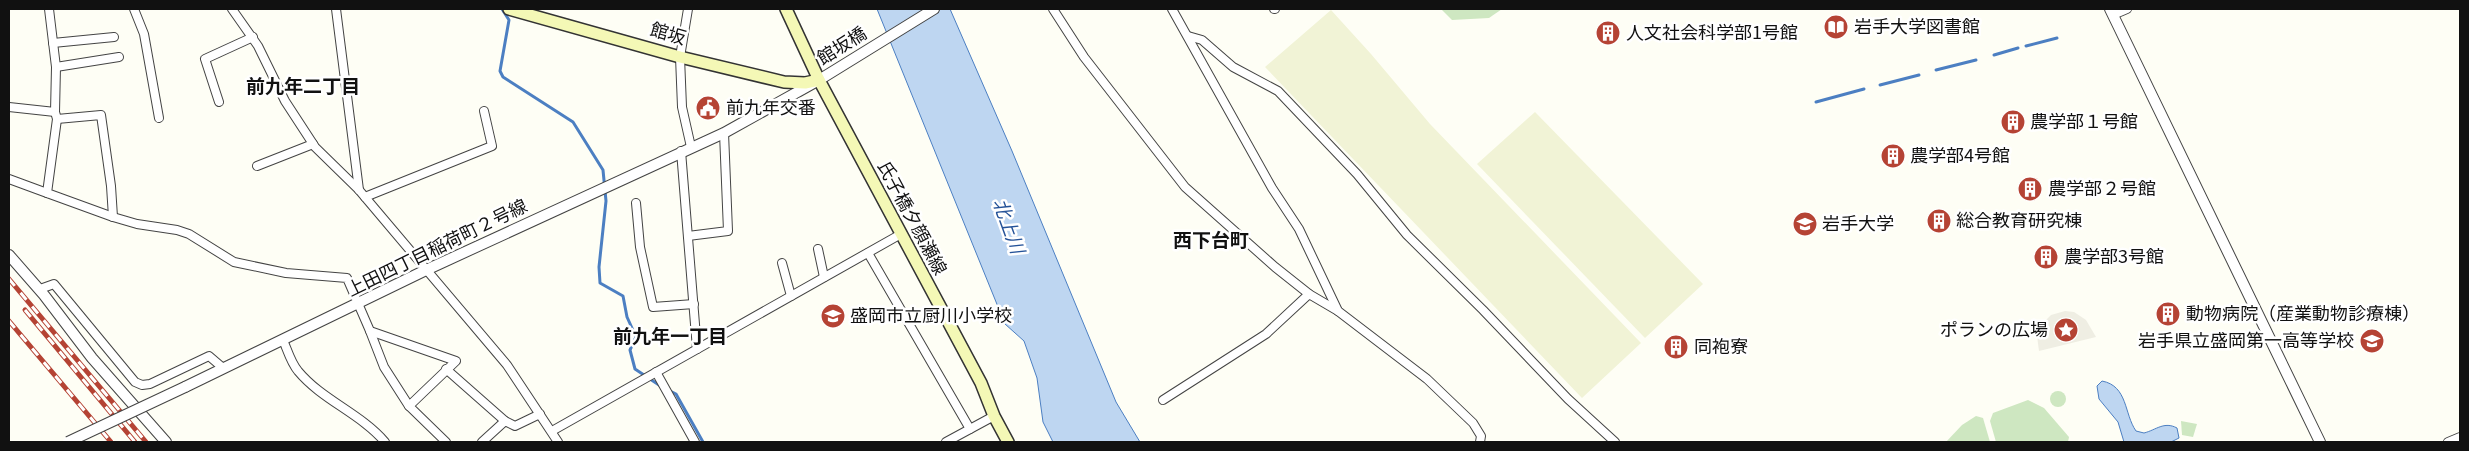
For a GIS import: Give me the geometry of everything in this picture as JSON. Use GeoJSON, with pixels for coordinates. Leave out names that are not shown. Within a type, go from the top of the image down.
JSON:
{"type":"FeatureCollection","features":[{"type":"Feature","properties":{"kind":"main road","name":"館坂"},"geometry":{"type":"LineString","coordinates":[[509,9],[680,57],[784,82],[805,83],[819,80]]}},
{"type":"Feature","properties":{"kind":"main road","name":"氏子橋夕顔瀬線"},"geometry":{"type":"LineString","coordinates":[[786,9],[819,80],[981,383],[994,416],[1008,442]]}},
{"type":"Feature","properties":{"kind":"street"},"geometry":{"type":"LineString","coordinates":[[48,193],[56,115],[56,67],[49,9]]}},
{"type":"Feature","properties":{"kind":"street"},"geometry":{"type":"LineString","coordinates":[[134,9],[144,34],[159,118]]}},
{"type":"Feature","properties":{"kind":"street"},"geometry":{"type":"LineString","coordinates":[[232,9],[253,37],[274,74],[285,101],[312,144],[359,190],[507,365],[558,442]]}},
{"type":"Feature","properties":{"kind":"street"},"geometry":{"type":"LineString","coordinates":[[336,9],[359,190]]}},
{"type":"Feature","properties":{"kind":"street"},"geometry":{"type":"LineString","coordinates":[[688,9],[680,57],[686,149],[688,236],[697,349]]}},
{"type":"Feature","properties":{"kind":"street","name":"館坂橋"},"geometry":{"type":"LineString","coordinates":[[819,80],[934,9]]}},
{"type":"Feature","properties":{"kind":"street"},"geometry":{"type":"LineString","coordinates":[[1053,9],[1084,57],[1185,187],[1309,294],[1338,311],[1434,386],[1473,423],[1481,436],[1480,442]]}},
{"type":"Feature","properties":{"kind":"street"},"geometry":{"type":"LineString","coordinates":[[1172,9],[1272,188],[1299,229],[1338,311]]}},
{"type":"Feature","properties":{"kind":"street"},"geometry":{"type":"LineString","coordinates":[[2127,9],[2112,12],[2320,442]]}},
{"type":"Feature","properties":{"kind":"street"},"geometry":{"type":"LineString","coordinates":[[1188,36],[1202,40],[1233,67],[1278,91],[1357,174],[1407,235],[1483,310],[1568,399],[1615,442]]}},
{"type":"Feature","properties":{"kind":"street"},"geometry":{"type":"LineString","coordinates":[[53,43],[114,37]]}},
{"type":"Feature","properties":{"kind":"street"},"geometry":{"type":"LineString","coordinates":[[219,102],[205,59],[253,37]]}},
{"type":"Feature","properties":{"kind":"street"},"geometry":{"type":"LineString","coordinates":[[56,67],[119,57]]}},
{"type":"Feature","properties":{"kind":"street","name":"上田四丁目稲荷町２号線"},"geometry":{"type":"LineString","coordinates":[[68,442],[426,270],[724,133],[819,80]]}},
{"type":"Feature","properties":{"kind":"street"},"geometry":{"type":"LineString","coordinates":[[9,107],[56,115],[101,115],[111,186],[112,218]]}},
{"type":"Feature","properties":{"kind":"street"},"geometry":{"type":"LineString","coordinates":[[365,197],[492,146],[484,112]]}},
{"type":"Feature","properties":{"kind":"street"},"geometry":{"type":"LineString","coordinates":[[688,236],[728,231],[724,133]]}},
{"type":"Feature","properties":{"kind":"street"},"geometry":{"type":"LineString","coordinates":[[257,166],[312,144]]}},
{"type":"Feature","properties":{"kind":"street"},"geometry":{"type":"LineString","coordinates":[[9,178],[112,218],[189,234],[234,262],[286,273],[347,278],[384,367],[409,406],[446,442]]}},
{"type":"Feature","properties":{"kind":"street"},"geometry":{"type":"LineString","coordinates":[[636,203],[640,248],[653,307],[694,304]]}},
{"type":"Feature","properties":{"kind":"street"},"geometry":{"type":"LineString","coordinates":[[552,431],[901,234]]}},
{"type":"Feature","properties":{"kind":"street"},"geometry":{"type":"LineString","coordinates":[[818,249],[824,277]]}},
{"type":"Feature","properties":{"kind":"street"},"geometry":{"type":"LineString","coordinates":[[868,252],[970,430]]}},
{"type":"Feature","properties":{"kind":"street"},"geometry":{"type":"LineString","coordinates":[[9,254],[40,289],[92,358],[166,442]]}},
{"type":"Feature","properties":{"kind":"street"},"geometry":{"type":"LineString","coordinates":[[782,263],[791,296]]}},
{"type":"Feature","properties":{"kind":"street"},"geometry":{"type":"LineString","coordinates":[[40,289],[54,284],[135,382],[142,385],[150,384],[209,356],[223,368]]}},
{"type":"Feature","properties":{"kind":"street"},"geometry":{"type":"LineString","coordinates":[[1163,400],[1266,334],[1309,294]]}},
{"type":"Feature","properties":{"kind":"street"},"geometry":{"type":"LineString","coordinates":[[370,331],[456,361],[409,406]]}},
{"type":"Feature","properties":{"kind":"street"},"geometry":{"type":"LineString","coordinates":[[283,340],[296,370],[334,403],[360,419],[385,442]]}},
{"type":"Feature","properties":{"kind":"street"},"geometry":{"type":"LineString","coordinates":[[446,369],[505,421],[515,426],[540,414]]}},
{"type":"Feature","properties":{"kind":"street"},"geometry":{"type":"LineString","coordinates":[[656,372],[695,442]]}},
{"type":"Feature","properties":{"kind":"street"},"geometry":{"type":"LineString","coordinates":[[946,442],[994,416]]}},
{"type":"Feature","properties":{"kind":"street"},"geometry":{"type":"LineString","coordinates":[[482,442],[505,421]]}},
{"type":"Feature","properties":{"kind":"street"},"geometry":{"type":"LineString","coordinates":[[2448,442],[2460,437]]}},
{"type":"Feature","properties":{"kind":"green space"},"geometry":{"type":"Polygon","coordinates":[[[1441,9],[1502,9],[1489,18],[1452,20],[1441,9]]]}},
{"type":"Feature","properties":{"kind":"green space"},"geometry":{"type":"Polygon","coordinates":[[[1331,10],[1430,124],[1641,343],[1582,398],[1265,67],[1331,10]]]}},
{"type":"Feature","properties":{"kind":"green space"},"geometry":{"type":"Polygon","coordinates":[[[1535,112],[1703,284],[1645,338],[1477,164],[1535,112]]]}},
{"type":"Feature","properties":{"kind":"green space"},"geometry":{"type":"Polygon","coordinates":[[[2058,391],[2066,399],[2058,407],[2050,399],[2058,391]]]}},
{"type":"Feature","properties":{"kind":"green space"},"geometry":{"type":"Polygon","coordinates":[[[2028,400],[2044,408],[2069,437],[2068,442],[1996,442],[1990,421],[1993,413],[2028,400]]]}},
{"type":"Feature","properties":{"kind":"green space"},"geometry":{"type":"Polygon","coordinates":[[[1976,416],[1983,418],[1990,442],[1946,442],[1962,425],[1976,416]]]}},
{"type":"Feature","properties":{"kind":"green space"},"geometry":{"type":"Polygon","coordinates":[[[2181,421],[2197,424],[2193,437],[2182,435],[2181,421]]]}},
{"type":"Feature","properties":{"kind":"shaded area","name":"ポランの広場"},"geometry":{"type":"Polygon","coordinates":[[[2065,311],[2074,312],[2086,320],[2096,337],[2039,351],[2037,336],[2039,327],[2051,315],[2065,311]]]}},
{"type":"Feature","properties":{"kind":"water","name":"北上川"},"geometry":{"type":"Polygon","coordinates":[[[877,9],[950,9],[1012,151],[1116,402],[1140,442],[1053,442],[1043,422],[1037,378],[1024,341],[1005,324],[877,9]]]}},
{"type":"Feature","properties":{"kind":"water"},"geometry":{"type":"Polygon","coordinates":[[[2102,381],[2117,389],[2136,431],[2144,433],[2168,425],[2177,428],[2179,438],[2171,442],[2124,442],[2118,422],[2099,399],[2097,386],[2102,381]]]}},
{"type":"Feature","properties":{"kind":"waterway"},"geometry":{"type":"LineString","coordinates":[[502,9],[509,20],[500,71],[503,77],[573,122],[603,170],[606,201],[599,267],[600,283],[623,296],[627,317],[636,337],[630,350],[635,369],[662,387]]}},
{"type":"Feature","properties":{"kind":"waterway"},"geometry":{"type":"LineString","coordinates":[[2026,46],[2057,38]]}},
{"type":"Feature","properties":{"kind":"waterway"},"geometry":{"type":"LineString","coordinates":[[1994,55],[2018,48]]}},
{"type":"Feature","properties":{"kind":"waterway"},"geometry":{"type":"LineString","coordinates":[[1936,70],[1976,60]]}},
{"type":"Feature","properties":{"kind":"waterway"},"geometry":{"type":"LineString","coordinates":[[1880,85],[1919,75]]}},
{"type":"Feature","properties":{"kind":"waterway"},"geometry":{"type":"LineString","coordinates":[[1816,102],[1864,89]]}},
{"type":"Feature","properties":{"kind":"waterway"},"geometry":{"type":"LineString","coordinates":[[670,391],[676,394],[703,442]]}},
{"type":"Feature","properties":{"kind":"railway"},"geometry":{"type":"LineString","coordinates":[[9,279],[146,442]]}},
{"type":"Feature","properties":{"kind":"railway"},"geometry":{"type":"LineString","coordinates":[[25,310],[135,442]]}},
{"type":"Feature","properties":{"kind":"railway"},"geometry":{"type":"LineString","coordinates":[[9,321],[111,442]]}},
{"type":"Feature","properties":{"kind":"place","name":"岩手大学図書館"},"geometry":{"type":"Point","coordinates":[1836,27]}},
{"type":"Feature","properties":{"kind":"place","name":"人文社会科学部1号館"},"geometry":{"type":"Point","coordinates":[1608,33]}},
{"type":"Feature","properties":{"kind":"place","name":"前九年交番"},"geometry":{"type":"Point","coordinates":[708,108]}},
{"type":"Feature","properties":{"kind":"place","name":"農学部１号館"},"geometry":{"type":"Point","coordinates":[2013,122]}},
{"type":"Feature","properties":{"kind":"place","name":"農学部4号館"},"geometry":{"type":"Point","coordinates":[1893,156]}},
{"type":"Feature","properties":{"kind":"place","name":"農学部２号館"},"geometry":{"type":"Point","coordinates":[2030,189]}},
{"type":"Feature","properties":{"kind":"place","name":"総合教育研究棟"},"geometry":{"type":"Point","coordinates":[1939,221]}},
{"type":"Feature","properties":{"kind":"place","name":"岩手大学"},"geometry":{"type":"Point","coordinates":[1805,224]}},
{"type":"Feature","properties":{"kind":"place","name":"農学部3号館"},"geometry":{"type":"Point","coordinates":[2046,257]}},
{"type":"Feature","properties":{"kind":"place","name":"動物病院（産業動物診療棟）"},"geometry":{"type":"Point","coordinates":[2168,314]}},
{"type":"Feature","properties":{"kind":"place","name":"盛岡市立厨川小学校"},"geometry":{"type":"Point","coordinates":[833,316]}},
{"type":"Feature","properties":{"kind":"place","name":"ポランの広場"},"geometry":{"type":"Point","coordinates":[2066,330]}},
{"type":"Feature","properties":{"kind":"place","name":"岩手県立盛岡第一高等学校"},"geometry":{"type":"Point","coordinates":[2372,341]}},
{"type":"Feature","properties":{"kind":"place","name":"同袍寮"},"geometry":{"type":"Point","coordinates":[1676,347]}},
{"type":"Feature","properties":{"kind":"district","name":"前九年二丁目"},"geometry":{"type":"Point","coordinates":[303,86]}},
{"type":"Feature","properties":{"kind":"district","name":"西下台町"},"geometry":{"type":"Point","coordinates":[1211,240]}},
{"type":"Feature","properties":{"kind":"district","name":"前九年一丁目"},"geometry":{"type":"Point","coordinates":[670,336]}}]}
